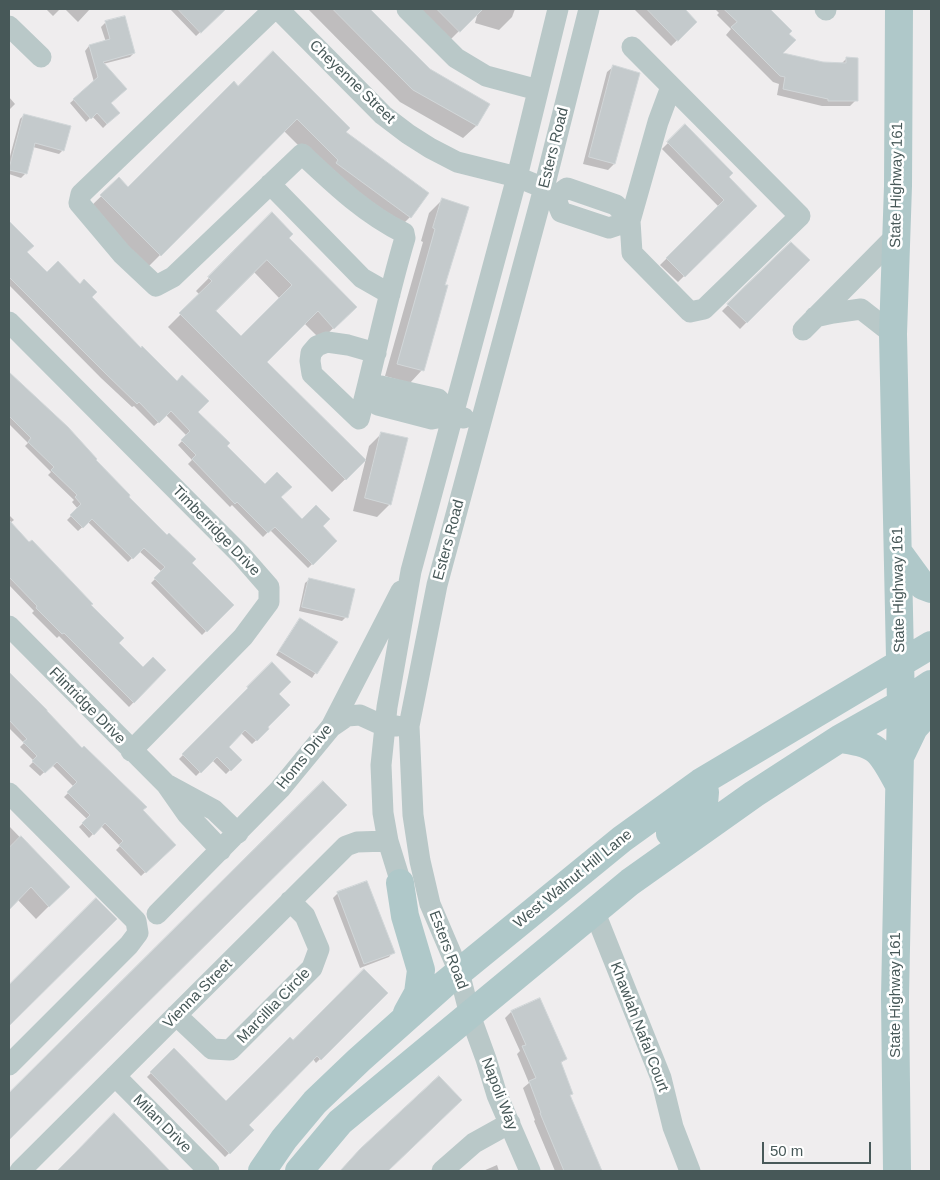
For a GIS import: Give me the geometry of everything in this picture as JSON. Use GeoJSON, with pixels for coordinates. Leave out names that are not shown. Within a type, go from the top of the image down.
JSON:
{"type":"FeatureCollection","features":[{"type":"Feature","properties":{"kind":"main road","name":"State Highway 161"},"geometry":{"type":"LineString","coordinates":[[897,1171],[895,997],[901,704],[894,334],[895,237],[898,186],[899,9]]}},
{"type":"Feature","properties":{"kind":"main road"},"geometry":{"type":"LineString","coordinates":[[899,553],[923,586],[931,589]]}},
{"type":"Feature","properties":{"kind":"main road","name":"West Walnut Hill Lane"},"geometry":{"type":"LineString","coordinates":[[262,1171],[284,1139],[315,1102],[403,1020],[450,979],[622,839],[701,782],[931,645]]}},
{"type":"Feature","properties":{"kind":"main road"},"geometry":{"type":"LineString","coordinates":[[299,1171],[340,1122],[630,882],[754,794],[839,739],[901,704],[931,684]]}},
{"type":"Feature","properties":{"kind":"main road"},"geometry":{"type":"LineString","coordinates":[[900,757],[914,728],[931,708]]}},
{"type":"Feature","properties":{"kind":"main road"},"geometry":{"type":"LineString","coordinates":[[839,739],[862,742],[882,754],[899,785]]}},
{"type":"Feature","properties":{"kind":"main road"},"geometry":{"type":"LineString","coordinates":[[630,882],[648,856],[674,829],[704,804],[705,792],[701,782]]}},
{"type":"Feature","properties":{"kind":"main road"},"geometry":{"type":"LineString","coordinates":[[400,883],[405,916],[421,970],[418,994],[403,1020]]}},
{"type":"Feature","properties":{"kind":"street"},"geometry":{"type":"LineString","coordinates":[[274,9],[82,194],[79,202],[122,254],[156,286],[173,277],[302,154],[344,193],[385,224],[404,233],[405,238],[360,419],[312,374],[311,353],[317,346],[327,342],[348,345],[376,353]]}},
{"type":"Feature","properties":{"kind":"street","name":"Cheyenne Street"},"geometry":{"type":"LineString","coordinates":[[278,9],[383,115],[408,134],[457,162],[517,177],[549,193]]}},
{"type":"Feature","properties":{"kind":"street"},"geometry":{"type":"LineString","coordinates":[[407,9],[456,58],[486,76],[538,90]]}},
{"type":"Feature","properties":{"kind":"street","name":"Esters Road"},"geometry":{"type":"LineString","coordinates":[[470,1015],[410,912],[400,883],[388,841],[383,813],[381,765],[384,726],[411,571],[517,177],[558,9]]}},
{"type":"Feature","properties":{"kind":"street","name":"Esters Road"},"geometry":{"type":"LineString","coordinates":[[450,979],[420,862],[413,815],[409,726],[437,585],[481,422],[549,193],[589,9]]}},
{"type":"Feature","properties":{"kind":"street"},"geometry":{"type":"LineString","coordinates":[[9,26],[41,57]]}},
{"type":"Feature","properties":{"kind":"street"},"geometry":{"type":"LineString","coordinates":[[632,47],[800,216],[704,309],[690,312],[632,253],[630,221],[658,122],[671,87]]}},
{"type":"Feature","properties":{"kind":"street"},"geometry":{"type":"LineString","coordinates":[[270,184],[362,278],[390,294]]}},
{"type":"Feature","properties":{"kind":"street"},"geometry":{"type":"LineString","coordinates":[[549,193],[567,188],[616,205],[630,221]]}},
{"type":"Feature","properties":{"kind":"street"},"geometry":{"type":"LineString","coordinates":[[894,334],[861,309],[833,312],[809,324],[895,237]]}},
{"type":"Feature","properties":{"kind":"street","name":"Timberridge Drive"},"geometry":{"type":"LineString","coordinates":[[9,322],[241,555],[269,587],[269,602],[243,637],[131,751]]}},
{"type":"Feature","properties":{"kind":"street"},"geometry":{"type":"LineString","coordinates":[[367,391],[380,386],[438,400],[453,415],[481,422]]}},
{"type":"Feature","properties":{"kind":"street","name":"Homs Drive"},"geometry":{"type":"LineString","coordinates":[[157,914],[280,789],[331,727],[411,571]]}},
{"type":"Feature","properties":{"kind":"street","name":"Flintridge Drive"},"geometry":{"type":"LineString","coordinates":[[9,626],[131,751],[166,784],[187,814],[221,850]]}},
{"type":"Feature","properties":{"kind":"street"},"geometry":{"type":"LineString","coordinates":[[331,727],[347,716],[360,715],[384,726],[409,726]]}},
{"type":"Feature","properties":{"kind":"street","name":"Flintridge Drive"},"geometry":{"type":"LineString","coordinates":[[166,784],[214,810],[238,833]]}},
{"type":"Feature","properties":{"kind":"street"},"geometry":{"type":"LineString","coordinates":[[9,794],[136,921],[138,933],[129,945],[9,1065]]}},
{"type":"Feature","properties":{"kind":"street","name":"Vienna Street"},"geometry":{"type":"LineString","coordinates":[[20,1171],[346,846],[357,842],[388,841]]}},
{"type":"Feature","properties":{"kind":"street","name":"Marcillia Circle"},"geometry":{"type":"LineString","coordinates":[[176,1015],[212,1049],[230,1050],[312,968],[318,950],[305,916],[290,901]]}},
{"type":"Feature","properties":{"kind":"street","name":"Khawlah Nafal Court"},"geometry":{"type":"LineString","coordinates":[[594,913],[661,1078],[673,1127],[690,1171]]}},
{"type":"Feature","properties":{"kind":"street","name":"Napoli Way"},"geometry":{"type":"LineString","coordinates":[[470,1015],[486,1059],[496,1095],[530,1171]]}},
{"type":"Feature","properties":{"kind":"street","name":"Milan Drive"},"geometry":{"type":"LineString","coordinates":[[115,1076],[209,1171]]}},
{"type":"Feature","properties":{"kind":"street"},"geometry":{"type":"LineString","coordinates":[[442,1171],[474,1143],[510,1123]]}},
{"type":"Feature","properties":{"kind":"building"},"geometry":{"type":"Polygon","coordinates":[[[178,9],[226,9],[201,33],[178,9]]]}},
{"type":"Feature","properties":{"kind":"building"},"geometry":{"type":"Polygon","coordinates":[[[333,9],[370,9],[430,69],[490,104],[477,126],[413,90],[333,9]]]}},
{"type":"Feature","properties":{"kind":"building"},"geometry":{"type":"Polygon","coordinates":[[[437,9],[483,9],[460,32],[437,9]]]}},
{"type":"Feature","properties":{"kind":"building"},"geometry":{"type":"Polygon","coordinates":[[[647,9],[685,9],[697,22],[678,41],[647,9]]]}},
{"type":"Feature","properties":{"kind":"building"},"geometry":{"type":"Polygon","coordinates":[[[724,9],[770,9],[792,31],[789,34],[796,40],[783,53],[823,62],[846,63],[846,57],[858,58],[858,101],[828,101],[828,99],[783,89],[785,77],[780,76],[731,27],[737,22],[724,9]]]}},
{"type":"Feature","properties":{"kind":"building"},"geometry":{"type":"Polygon","coordinates":[[[125,16],[135,53],[103,62],[127,89],[111,103],[120,113],[107,124],[97,113],[91,119],[73,99],[98,77],[89,45],[110,39],[105,21],[125,16]]]}},
{"type":"Feature","properties":{"kind":"building"},"geometry":{"type":"Polygon","coordinates":[[[273,51],[350,128],[346,132],[429,193],[411,218],[336,163],[338,160],[297,119],[161,256],[100,195],[119,177],[128,187],[234,81],[238,86],[273,51]]]}},
{"type":"Feature","properties":{"kind":"building"},"geometry":{"type":"Polygon","coordinates":[[[613,65],[640,73],[615,164],[589,157],[613,65]]]}},
{"type":"Feature","properties":{"kind":"building"},"geometry":{"type":"Polygon","coordinates":[[[24,114],[71,126],[64,151],[35,143],[27,174],[9,170],[24,114]]]}},
{"type":"Feature","properties":{"kind":"building"},"geometry":{"type":"Polygon","coordinates":[[[685,124],[733,173],[729,177],[757,206],[685,277],[666,258],[724,200],[667,142],[685,124]]]}},
{"type":"Feature","properties":{"kind":"building"},"geometry":{"type":"Polygon","coordinates":[[[442,198],[469,207],[445,285],[448,285],[424,371],[397,364],[442,198]]]}},
{"type":"Feature","properties":{"kind":"building"},"geometry":{"type":"Polygon","coordinates":[[[272,212],[293,234],[289,238],[357,307],[334,329],[318,311],[267,362],[366,460],[346,480],[179,313],[212,281],[208,277],[272,212]],[[267,260],[216,311],[241,336],[292,285],[267,260]]]}},
{"type":"Feature","properties":{"kind":"building"},"geometry":{"type":"Polygon","coordinates":[[[9,221],[34,246],[27,252],[47,272],[58,261],[80,284],[84,279],[97,292],[92,297],[141,348],[142,346],[177,381],[182,375],[209,401],[198,412],[230,443],[227,446],[265,484],[277,472],[292,487],[281,497],[302,519],[316,505],[330,519],[323,526],[337,541],[313,565],[275,527],[268,533],[237,502],[235,504],[192,459],[196,455],[181,440],[190,431],[171,411],[159,423],[139,402],[137,404],[106,374],[9,277],[9,221]]]}},
{"type":"Feature","properties":{"kind":"building"},"geometry":{"type":"Polygon","coordinates":[[[791,242],[810,260],[747,323],[727,304],[791,242]]]}},
{"type":"Feature","properties":{"kind":"building"},"geometry":{"type":"Polygon","coordinates":[[[9,372],[68,427],[96,460],[130,495],[129,497],[167,535],[169,533],[196,559],[192,563],[234,605],[207,632],[154,578],[165,567],[144,548],[133,559],[92,519],[83,528],[70,515],[81,504],[75,497],[77,495],[51,470],[54,467],[28,442],[31,438],[9,416],[9,372]]]}},
{"type":"Feature","properties":{"kind":"building"},"geometry":{"type":"Polygon","coordinates":[[[381,432],[408,438],[391,505],[365,498],[381,432]]]}},
{"type":"Feature","properties":{"kind":"building"},"geometry":{"type":"Polygon","coordinates":[[[9,520],[29,542],[32,540],[124,638],[119,643],[143,667],[153,657],[166,670],[134,703],[64,633],[62,634],[36,608],[37,606],[9,577],[9,520]]]}},
{"type":"Feature","properties":{"kind":"building"},"geometry":{"type":"Polygon","coordinates":[[[309,578],[355,589],[348,618],[302,607],[309,578]]]}},
{"type":"Feature","properties":{"kind":"building"},"geometry":{"type":"Polygon","coordinates":[[[300,618],[338,642],[317,674],[279,651],[300,618]]]}},
{"type":"Feature","properties":{"kind":"building"},"geometry":{"type":"Polygon","coordinates":[[[272,662],[291,682],[279,694],[290,705],[257,741],[245,730],[229,747],[242,760],[231,771],[217,757],[201,773],[182,754],[272,662]]]}},
{"type":"Feature","properties":{"kind":"building"},"geometry":{"type":"Polygon","coordinates":[[[9,672],[82,748],[84,746],[147,807],[143,810],[176,845],[146,873],[119,845],[123,841],[105,823],[94,835],[82,823],[90,815],[67,792],[77,782],[57,762],[45,773],[32,761],[37,756],[23,742],[27,739],[9,720],[9,672]]]}},
{"type":"Feature","properties":{"kind":"building"},"geometry":{"type":"Polygon","coordinates":[[[323,781],[347,805],[9,1140],[9,1093],[323,781]]]}},
{"type":"Feature","properties":{"kind":"building"},"geometry":{"type":"Polygon","coordinates":[[[21,836],[70,887],[49,907],[31,887],[9,910],[9,848],[21,836]]]}},
{"type":"Feature","properties":{"kind":"building"},"geometry":{"type":"Polygon","coordinates":[[[367,881],[395,953],[364,964],[337,892],[367,881]]]}},
{"type":"Feature","properties":{"kind":"building"},"geometry":{"type":"Polygon","coordinates":[[[96,898],[117,919],[9,1026],[9,985],[96,898]]]}},
{"type":"Feature","properties":{"kind":"building"},"geometry":{"type":"Polygon","coordinates":[[[364,969],[388,993],[321,1060],[317,1056],[249,1125],[254,1130],[230,1154],[150,1072],[174,1048],[226,1101],[290,1037],[293,1040],[364,969]]]}},
{"type":"Feature","properties":{"kind":"building"},"geometry":{"type":"Polygon","coordinates":[[[540,998],[567,1059],[561,1062],[573,1094],[570,1095],[602,1171],[564,1171],[540,1113],[529,1081],[536,1078],[522,1046],[526,1045],[511,1011],[540,998]]]}},
{"type":"Feature","properties":{"kind":"building"},"geometry":{"type":"Polygon","coordinates":[[[439,1076],[462,1100],[388,1171],[340,1171],[360,1149],[439,1076]]]}},
{"type":"Feature","properties":{"kind":"building"},"geometry":{"type":"Polygon","coordinates":[[[114,1113],[170,1171],[57,1171],[74,1154],[114,1113]]]}}]}
